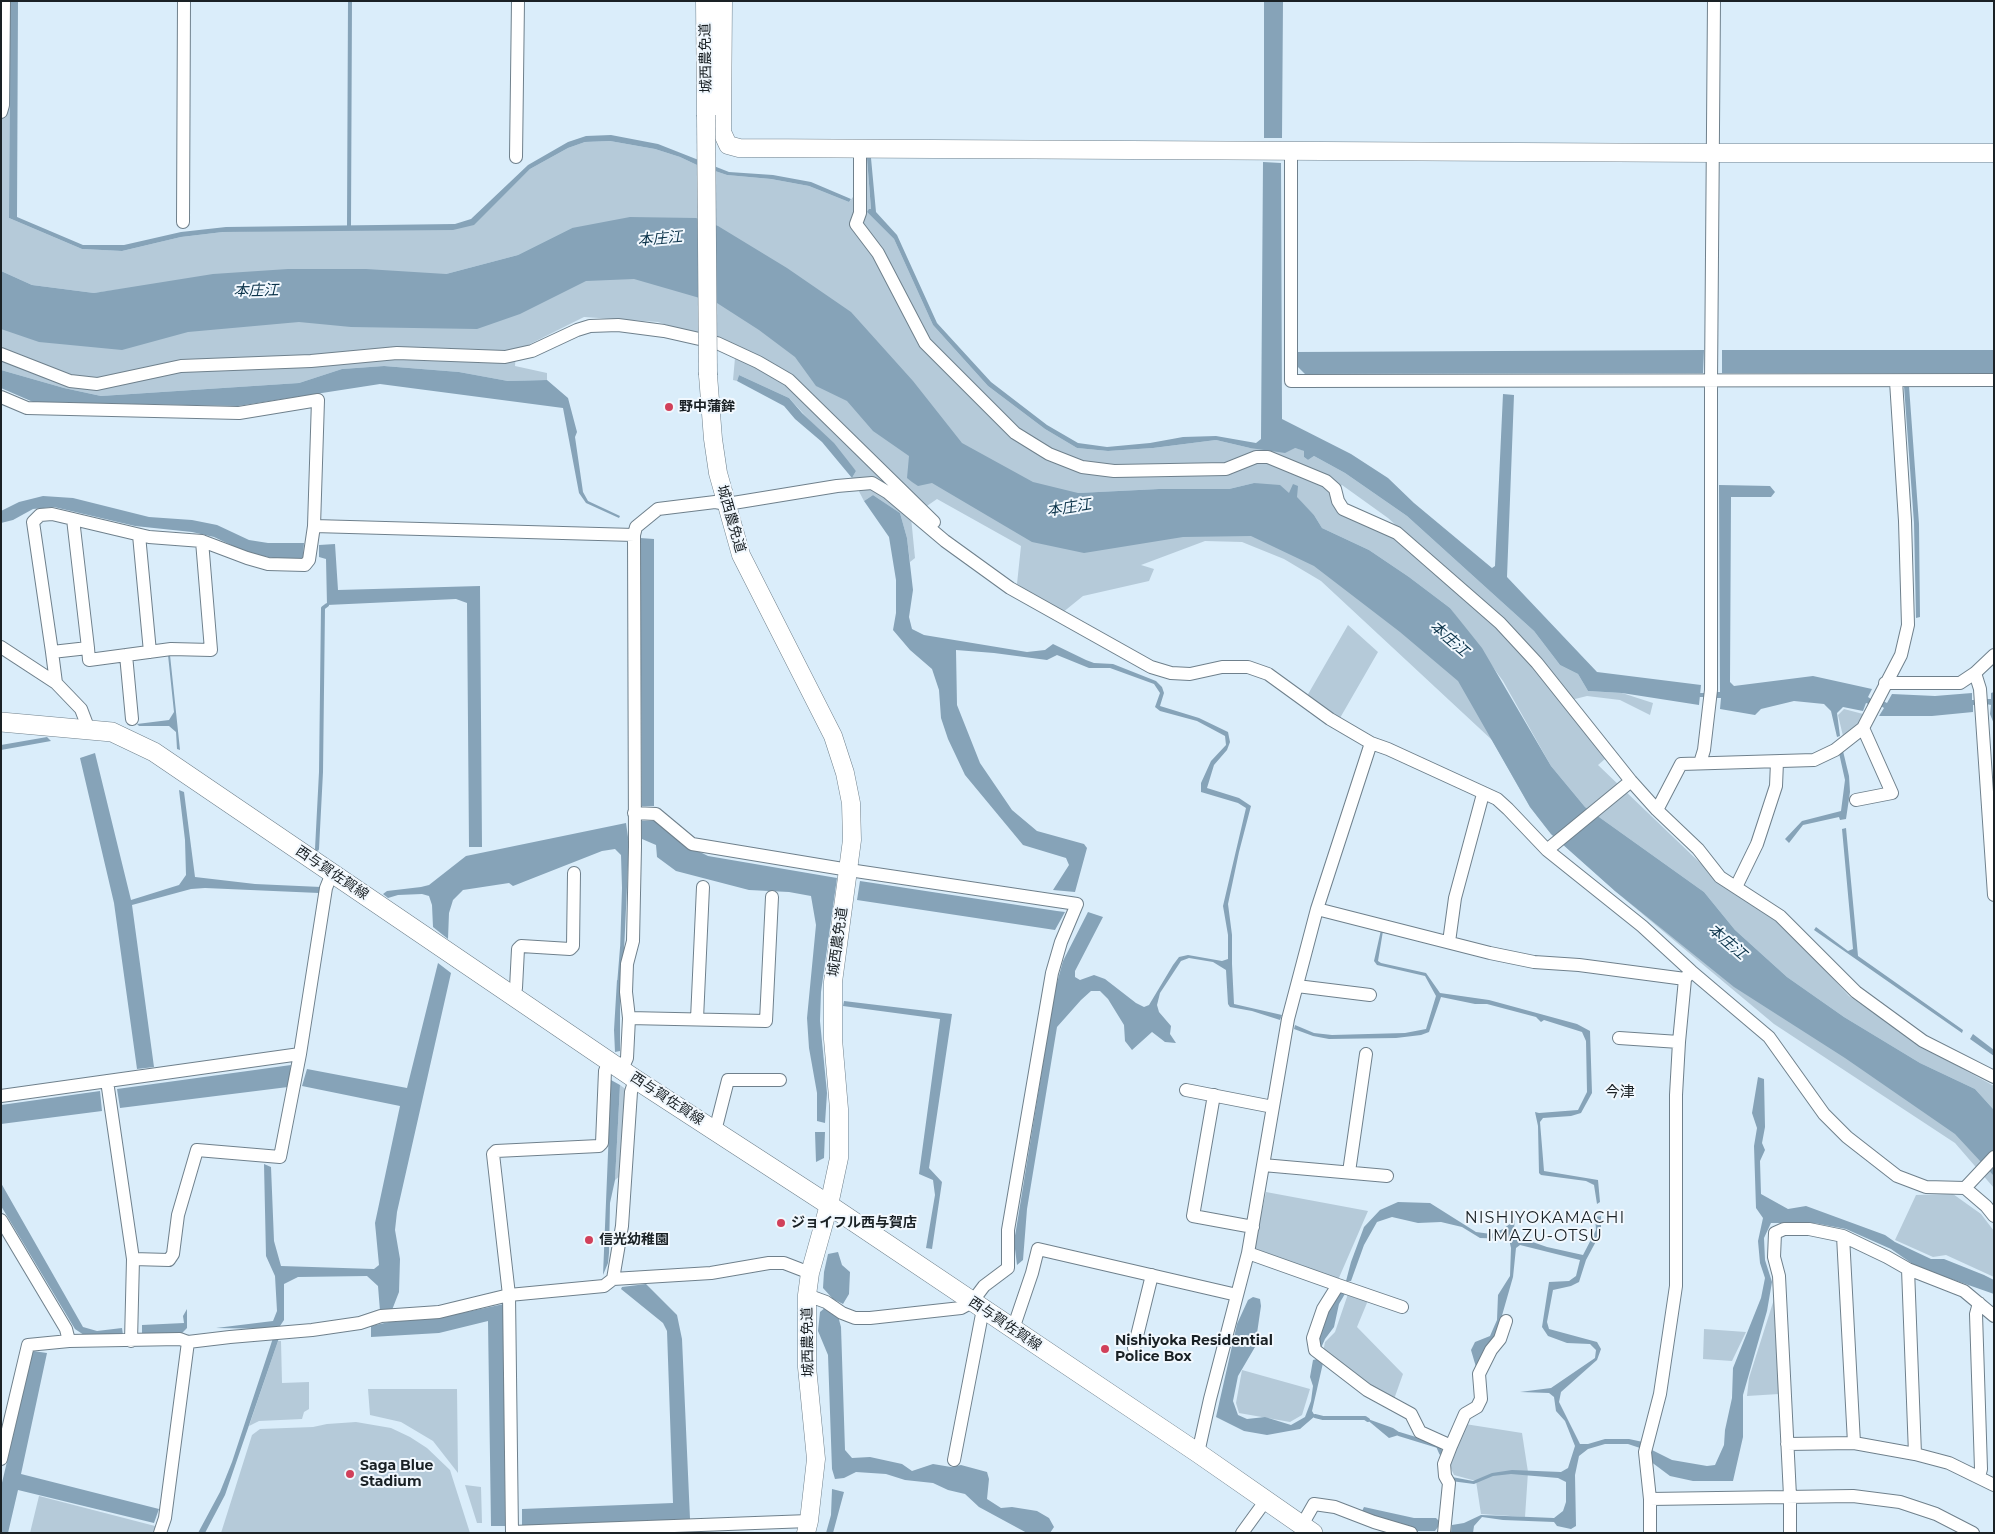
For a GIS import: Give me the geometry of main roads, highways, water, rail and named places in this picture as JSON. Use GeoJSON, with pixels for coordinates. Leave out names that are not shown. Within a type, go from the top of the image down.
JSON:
{"type":"FeatureCollection","features":[{"type":"Feature","properties":{"kind":"main road","name":"西与賀佐賀線"},"geometry":{"type":"LineString","coordinates":[[1,722],[112,732],[154,752],[622,1070],[829,1206],[1198,1453],[1308,1529]]}},
{"type":"Feature","properties":{"kind":"water"},"geometry":{"type":"Polygon","coordinates":[[[10,1],[18,1],[17,217],[83,245],[124,245],[181,232],[226,227],[455,224],[471,219],[528,165],[568,142],[586,136],[611,135],[658,144],[729,172],[773,175],[811,182],[851,199],[849,202],[809,186],[771,179],[727,175],[655,149],[610,141],[585,142],[568,148],[530,169],[474,225],[453,230],[223,232],[181,237],[122,251],[82,249],[9,218],[10,1]]]}},
{"type":"Feature","properties":{"kind":"water"},"geometry":{"type":"Polygon","coordinates":[[[1264,1],[1283,1],[1282,138],[1264,138],[1264,1]]]}},
{"type":"Feature","properties":{"kind":"water"},"geometry":{"type":"Polygon","coordinates":[[[867,158],[871,158],[876,212],[897,235],[937,323],[991,382],[1047,425],[1078,443],[1107,447],[1150,443],[1183,437],[1216,436],[1256,443],[1261,439],[1263,162],[1281,163],[1282,419],[1351,454],[1388,478],[1414,503],[1492,568],[1495,566],[1503,394],[1514,395],[1507,577],[1597,672],[1701,685],[1699,705],[1622,693],[1588,691],[1578,674],[1560,665],[1534,631],[1407,516],[1345,473],[1314,456],[1308,460],[1304,457],[1304,451],[1295,448],[1285,453],[1250,448],[1216,440],[1153,448],[1108,451],[1077,448],[1045,429],[988,386],[933,325],[894,239],[867,212],[871,209],[867,158]]]}},
{"type":"Feature","properties":{"kind":"water","name":"本庄江"},"geometry":{"type":"Polygon","coordinates":[[[630,217],[696,218],[718,226],[787,268],[851,312],[913,381],[962,443],[1033,482],[1078,493],[1159,489],[1229,489],[1254,483],[1280,485],[1289,493],[1293,484],[1298,486],[1297,497],[1314,515],[1322,528],[1369,550],[1450,608],[1482,648],[1551,766],[1585,807],[1704,892],[1735,930],[1787,977],[1844,1017],[1920,1063],[1975,1089],[1994,1110],[1994,1176],[1955,1134],[1845,1058],[1734,987],[1615,891],[1551,834],[1530,807],[1458,681],[1400,632],[1314,566],[1251,536],[1183,537],[1084,553],[1032,542],[932,483],[918,486],[912,482],[907,478],[909,456],[873,431],[847,401],[816,386],[795,357],[759,330],[717,303],[634,279],[586,281],[520,314],[477,329],[351,327],[299,322],[188,332],[122,350],[39,342],[1,329],[1,271],[32,285],[94,293],[213,274],[288,269],[366,269],[446,274],[518,255],[572,228],[630,217]]]}},
{"type":"Feature","properties":{"kind":"water"},"geometry":{"type":"Polygon","coordinates":[[[1704,350],[1703,373],[1305,374],[1296,365],[1296,352],[1704,350]]]}},
{"type":"Feature","properties":{"kind":"water"},"geometry":{"type":"Polygon","coordinates":[[[1722,350],[1994,350],[1994,373],[1722,373],[1722,350]]]}},
{"type":"Feature","properties":{"kind":"water"},"geometry":{"type":"Polygon","coordinates":[[[384,366],[459,372],[508,381],[547,380],[568,398],[577,432],[575,437],[583,492],[588,501],[620,516],[619,518],[586,503],[579,493],[563,408],[380,384],[238,406],[33,402],[1,388],[1,370],[64,388],[101,396],[299,383],[342,369],[384,366]]]}},
{"type":"Feature","properties":{"kind":"water"},"geometry":{"type":"Polygon","coordinates":[[[739,375],[789,398],[834,443],[856,471],[852,478],[822,442],[795,419],[784,406],[737,381],[739,375]]]}},
{"type":"Feature","properties":{"kind":"water"},"geometry":{"type":"Polygon","coordinates":[[[1904,386],[1909,386],[1919,524],[1920,617],[1916,618],[1914,523],[1904,386]]]}},
{"type":"Feature","properties":{"kind":"water"},"geometry":{"type":"Polygon","coordinates":[[[1719,485],[1770,486],[1775,492],[1771,497],[1731,497],[1730,682],[1734,686],[1813,676],[1872,689],[1868,697],[1871,699],[1869,704],[1866,703],[1863,711],[1843,707],[1837,713],[1840,736],[1837,737],[1831,711],[1824,704],[1794,701],[1761,709],[1755,715],[1720,709],[1721,698],[1717,698],[1717,692],[1720,692],[1719,485]]]}},
{"type":"Feature","properties":{"kind":"water"},"geometry":{"type":"Polygon","coordinates":[[[873,495],[900,513],[907,538],[913,590],[909,617],[912,629],[924,635],[1027,652],[1045,650],[1053,644],[1094,663],[1113,664],[1156,681],[1162,687],[1164,693],[1160,706],[1199,718],[1228,732],[1230,742],[1227,750],[1214,765],[1207,788],[1239,798],[1251,806],[1228,904],[1232,935],[1234,1004],[1282,1015],[1280,1020],[1252,1011],[1230,1007],[1228,1004],[1226,970],[1213,962],[1189,958],[1181,961],[1160,993],[1157,1005],[1159,1012],[1171,1026],[1170,1034],[1176,1043],[1165,1042],[1152,1032],[1132,1050],[1125,1041],[1124,1025],[1108,999],[1100,991],[1091,991],[1081,1000],[1057,1027],[1027,1209],[1023,1260],[1017,1265],[1014,1241],[1055,990],[1063,961],[1088,912],[1103,917],[1075,971],[1075,977],[1080,980],[1094,975],[1105,979],[1144,1007],[1149,1005],[1179,957],[1188,955],[1222,961],[1228,959],[1228,935],[1223,906],[1246,808],[1238,803],[1201,792],[1201,783],[1211,761],[1226,745],[1225,736],[1197,721],[1160,711],[1155,707],[1160,693],[1154,684],[1110,668],[1089,668],[1057,655],[1047,660],[956,650],[957,705],[980,763],[1012,810],[1037,831],[1084,844],[1087,848],[1075,892],[1053,890],[1069,865],[1066,858],[1023,845],[965,775],[948,739],[941,718],[939,690],[932,669],[910,650],[893,630],[896,613],[896,580],[889,537],[864,501],[873,495]]]}},
{"type":"Feature","properties":{"kind":"water"},"geometry":{"type":"Polygon","coordinates":[[[43,496],[73,498],[149,517],[192,520],[217,525],[249,540],[268,543],[304,543],[303,558],[273,558],[248,553],[214,537],[192,532],[135,526],[54,507],[33,509],[13,520],[1,523],[1,511],[19,502],[43,496]]]}},
{"type":"Feature","properties":{"kind":"water"},"geometry":{"type":"Polygon","coordinates":[[[640,538],[654,539],[654,806],[642,806],[640,538]]]}},
{"type":"Feature","properties":{"kind":"water"},"geometry":{"type":"Polygon","coordinates":[[[335,544],[338,590],[480,586],[482,847],[469,847],[467,603],[456,599],[327,605],[326,559],[319,557],[319,545],[335,544]]]}},
{"type":"Feature","properties":{"kind":"water"},"geometry":{"type":"Polygon","coordinates":[[[168,655],[170,655],[180,750],[177,749],[176,732],[169,726],[139,726],[137,724],[169,720],[174,712],[168,655]]]}},
{"type":"Feature","properties":{"kind":"water"},"geometry":{"type":"Polygon","coordinates":[[[1994,692],[1994,724],[1990,714],[1991,705],[1986,704],[1986,699],[1991,699],[1991,693],[1994,692]]]}},
{"type":"Feature","properties":{"kind":"water"},"geometry":{"type":"Polygon","coordinates":[[[1972,693],[1972,700],[1976,700],[1976,705],[1973,705],[1973,712],[1932,716],[1879,716],[1884,708],[1881,706],[1883,701],[1887,703],[1892,694],[1935,696],[1972,693]]]}},
{"type":"Feature","properties":{"kind":"water"},"geometry":{"type":"Polygon","coordinates":[[[47,737],[51,741],[1,750],[1,745],[47,737]]]}},
{"type":"Feature","properties":{"kind":"water"},"geometry":{"type":"Polygon","coordinates":[[[1843,751],[1849,776],[1850,792],[1846,819],[1840,820],[1839,817],[1803,825],[1789,843],[1785,839],[1802,821],[1841,811],[1845,780],[1839,753],[1843,751]]]}},
{"type":"Feature","properties":{"kind":"water"},"geometry":{"type":"Polygon","coordinates":[[[95,753],[131,900],[179,885],[186,875],[185,840],[179,790],[184,792],[195,877],[255,884],[321,887],[319,893],[191,889],[132,905],[154,1067],[137,1069],[114,903],[80,758],[95,753]]]}},
{"type":"Feature","properties":{"kind":"water"},"geometry":{"type":"Polygon","coordinates":[[[642,821],[655,821],[686,845],[708,856],[837,878],[821,992],[820,1021],[827,1093],[825,1123],[817,1121],[817,1093],[809,1048],[807,1018],[816,925],[811,896],[789,892],[749,890],[676,871],[657,857],[656,845],[642,839],[642,821]]]}},
{"type":"Feature","properties":{"kind":"water"},"geometry":{"type":"Polygon","coordinates":[[[626,823],[629,844],[624,951],[620,952],[621,855],[615,849],[602,851],[513,886],[509,883],[463,890],[453,900],[449,913],[448,939],[433,927],[432,905],[429,896],[422,894],[398,895],[388,898],[383,894],[387,891],[429,885],[466,856],[626,823]]]}},
{"type":"Feature","properties":{"kind":"water"},"geometry":{"type":"Polygon","coordinates":[[[1846,828],[1858,956],[1963,1030],[1962,1033],[1814,930],[1816,927],[1848,951],[1853,949],[1842,829],[1846,828]]]}},
{"type":"Feature","properties":{"kind":"water"},"geometry":{"type":"Polygon","coordinates":[[[860,881],[1065,912],[1055,930],[857,900],[860,881]]]}},
{"type":"Feature","properties":{"kind":"water"},"geometry":{"type":"Polygon","coordinates":[[[1381,930],[1383,931],[1378,961],[1426,973],[1440,993],[1489,1000],[1577,1024],[1590,1031],[1592,1093],[1581,1113],[1571,1116],[1543,1118],[1540,1122],[1544,1171],[1598,1180],[1600,1202],[1597,1204],[1594,1185],[1586,1181],[1541,1175],[1539,1173],[1538,1126],[1535,1112],[1578,1110],[1587,1092],[1586,1041],[1582,1032],[1544,1020],[1541,1022],[1536,1017],[1487,1004],[1475,1004],[1441,997],[1429,1032],[1421,1035],[1396,1038],[1329,1039],[1313,1036],[1294,1029],[1295,1025],[1314,1033],[1332,1035],[1405,1033],[1426,1029],[1436,996],[1425,976],[1377,965],[1374,961],[1381,930]]]}},
{"type":"Feature","properties":{"kind":"water"},"geometry":{"type":"Polygon","coordinates":[[[438,963],[451,973],[397,1212],[395,1230],[400,1259],[399,1292],[392,1310],[380,1311],[378,1286],[367,1276],[298,1277],[284,1284],[284,1320],[280,1326],[271,1329],[216,1328],[273,1321],[277,1311],[275,1276],[266,1256],[264,1164],[271,1167],[274,1241],[281,1266],[374,1269],[379,1265],[375,1223],[400,1106],[302,1086],[307,1069],[407,1088],[438,963]]]}},
{"type":"Feature","properties":{"kind":"water"},"geometry":{"type":"Polygon","coordinates":[[[617,980],[620,981],[620,1051],[615,1052],[614,1030],[617,980]]]}},
{"type":"Feature","properties":{"kind":"water"},"geometry":{"type":"Polygon","coordinates":[[[844,1001],[952,1014],[929,1168],[942,1182],[932,1249],[926,1248],[935,1195],[933,1180],[919,1174],[940,1019],[843,1006],[844,1001]]]}},
{"type":"Feature","properties":{"kind":"water"},"geometry":{"type":"Polygon","coordinates":[[[1973,1034],[1994,1050],[1994,1056],[1970,1039],[1973,1034]]]}},
{"type":"Feature","properties":{"kind":"water"},"geometry":{"type":"Polygon","coordinates":[[[291,1065],[288,1087],[120,1108],[117,1089],[291,1065]]]}},
{"type":"Feature","properties":{"kind":"water"},"geometry":{"type":"Polygon","coordinates":[[[1758,1077],[1764,1079],[1765,1127],[1762,1143],[1765,1150],[1760,1161],[1761,1194],[1788,1209],[1806,1206],[1885,1235],[1895,1242],[1931,1259],[1944,1259],[1984,1275],[1994,1280],[1994,1294],[1917,1267],[1891,1249],[1846,1229],[1814,1223],[1771,1223],[1764,1238],[1765,1260],[1772,1282],[1767,1311],[1743,1395],[1743,1437],[1733,1481],[1693,1481],[1670,1476],[1650,1461],[1652,1450],[1672,1460],[1707,1466],[1715,1465],[1724,1445],[1725,1430],[1732,1398],[1733,1368],[1761,1298],[1765,1278],[1760,1263],[1758,1241],[1763,1218],[1756,1208],[1754,1146],[1757,1128],[1752,1113],[1758,1077]]]}},
{"type":"Feature","properties":{"kind":"water"},"geometry":{"type":"Polygon","coordinates":[[[611,1080],[620,1085],[615,1180],[610,1203],[609,1253],[608,1263],[603,1275],[611,1080]]]}},
{"type":"Feature","properties":{"kind":"water"},"geometry":{"type":"Polygon","coordinates":[[[100,1091],[102,1111],[1,1124],[1,1105],[100,1091]]]}},
{"type":"Feature","properties":{"kind":"water"},"geometry":{"type":"Polygon","coordinates":[[[815,1132],[825,1132],[824,1158],[816,1162],[815,1132]]]}},
{"type":"Feature","properties":{"kind":"water"},"geometry":{"type":"Polygon","coordinates":[[[1,1183],[83,1327],[97,1331],[122,1328],[123,1335],[84,1335],[75,1329],[1,1206],[1,1183]]]}},
{"type":"Feature","properties":{"kind":"water"},"geometry":{"type":"Polygon","coordinates":[[[1398,1202],[1430,1203],[1476,1232],[1491,1234],[1503,1229],[1515,1220],[1514,1228],[1518,1237],[1547,1247],[1583,1255],[1596,1230],[1595,1217],[1601,1216],[1601,1232],[1586,1260],[1579,1282],[1553,1290],[1547,1322],[1549,1329],[1597,1342],[1601,1349],[1597,1360],[1561,1392],[1559,1402],[1580,1444],[1588,1444],[1605,1439],[1629,1439],[1643,1442],[1640,1448],[1628,1444],[1605,1444],[1588,1449],[1579,1456],[1575,1475],[1576,1526],[1571,1529],[1557,1526],[1554,1522],[1503,1520],[1482,1517],[1474,1526],[1473,1533],[1451,1533],[1452,1525],[1464,1523],[1481,1515],[1554,1518],[1563,1511],[1566,1502],[1566,1482],[1558,1478],[1511,1474],[1493,1476],[1474,1484],[1451,1481],[1452,1477],[1473,1481],[1492,1473],[1512,1470],[1561,1472],[1568,1468],[1575,1446],[1565,1421],[1556,1411],[1554,1397],[1549,1393],[1520,1392],[1551,1388],[1595,1358],[1596,1350],[1590,1344],[1567,1343],[1548,1336],[1542,1327],[1549,1282],[1569,1281],[1576,1276],[1580,1260],[1520,1245],[1516,1248],[1513,1277],[1501,1319],[1494,1339],[1476,1367],[1471,1350],[1475,1342],[1490,1336],[1497,1320],[1498,1295],[1510,1276],[1511,1248],[1509,1239],[1480,1238],[1462,1227],[1441,1222],[1418,1223],[1392,1217],[1377,1222],[1364,1245],[1351,1281],[1346,1281],[1364,1227],[1380,1210],[1398,1202]]]}},
{"type":"Feature","properties":{"kind":"water"},"geometry":{"type":"Polygon","coordinates":[[[838,1252],[842,1265],[850,1272],[849,1294],[843,1304],[833,1299],[823,1288],[828,1254],[838,1252]]]}},
{"type":"Feature","properties":{"kind":"water"},"geometry":{"type":"Polygon","coordinates":[[[646,1284],[677,1315],[682,1339],[690,1519],[522,1528],[522,1509],[673,1503],[667,1331],[663,1323],[621,1289],[622,1287],[646,1284]]]}},
{"type":"Feature","properties":{"kind":"water"},"geometry":{"type":"Polygon","coordinates":[[[1341,1290],[1346,1292],[1339,1304],[1334,1327],[1321,1348],[1316,1345],[1319,1327],[1341,1290]]]}},
{"type":"Feature","properties":{"kind":"water"},"geometry":{"type":"Polygon","coordinates":[[[1253,1297],[1260,1299],[1261,1306],[1255,1347],[1238,1376],[1233,1401],[1238,1415],[1247,1419],[1265,1417],[1291,1425],[1305,1417],[1311,1401],[1313,1386],[1310,1377],[1313,1360],[1317,1359],[1323,1363],[1312,1411],[1315,1416],[1300,1429],[1267,1435],[1244,1431],[1216,1417],[1237,1324],[1248,1300],[1253,1297]]]}},
{"type":"Feature","properties":{"kind":"water"},"geometry":{"type":"Polygon","coordinates":[[[504,1304],[505,1526],[491,1526],[488,1321],[439,1333],[371,1337],[371,1326],[389,1322],[438,1318],[504,1304]]]}},
{"type":"Feature","properties":{"kind":"water"},"geometry":{"type":"Polygon","coordinates":[[[826,1307],[838,1316],[841,1327],[845,1450],[852,1458],[870,1457],[902,1464],[912,1471],[933,1464],[951,1467],[961,1465],[987,1472],[989,1479],[987,1499],[1001,1508],[1012,1507],[1037,1511],[1049,1518],[1054,1527],[1050,1533],[1027,1533],[979,1507],[965,1494],[948,1490],[933,1483],[905,1480],[886,1474],[856,1472],[844,1478],[835,1479],[832,1469],[828,1355],[818,1331],[820,1312],[826,1307]]]}},
{"type":"Feature","properties":{"kind":"water"},"geometry":{"type":"Polygon","coordinates":[[[187,1309],[187,1328],[182,1333],[142,1333],[142,1325],[184,1323],[183,1316],[187,1309]]]}},
{"type":"Feature","properties":{"kind":"water"},"geometry":{"type":"Polygon","coordinates":[[[273,1338],[279,1338],[225,1495],[205,1533],[198,1533],[220,1492],[232,1462],[273,1338]]]}},
{"type":"Feature","properties":{"kind":"water"},"geometry":{"type":"Polygon","coordinates":[[[33,1351],[47,1353],[21,1474],[159,1509],[154,1523],[18,1490],[8,1533],[1,1533],[1,1487],[33,1351]]]}},
{"type":"Feature","properties":{"kind":"water"},"geometry":{"type":"Polygon","coordinates":[[[1365,1418],[1393,1428],[1402,1434],[1389,1438],[1365,1418]]]}},
{"type":"Feature","properties":{"kind":"water"},"geometry":{"type":"Polygon","coordinates":[[[832,1489],[844,1492],[833,1533],[826,1533],[831,1515],[832,1489]]]}},
{"type":"Feature","properties":{"kind":"water"},"geometry":{"type":"Polygon","coordinates":[[[1364,1507],[1414,1518],[1436,1518],[1441,1523],[1435,1531],[1418,1531],[1361,1513],[1364,1507]]]}},
{"type":"Feature","properties":{"kind":"waterway"},"geometry":{"type":"LineString","coordinates":[[349,226],[350,1]]}},
{"type":"Feature","properties":{"kind":"waterway"},"geometry":{"type":"LineString","coordinates":[[317,849],[321,772],[323,608],[327,605]]}},
{"type":"Feature","properties":{"kind":"waterway"},"geometry":{"type":"LineString","coordinates":[[1700,695],[1717,695]]}},
{"type":"Feature","properties":{"kind":"waterway"},"geometry":{"type":"LineString","coordinates":[[619,985],[622,948]]}},
{"type":"Feature","properties":{"kind":"waterway"},"geometry":{"type":"LineString","coordinates":[[1315,1416],[1323,1418],[1365,1418],[1368,1420]]}},
{"type":"Feature","properties":{"kind":"waterway"},"geometry":{"type":"LineString","coordinates":[[1399,1434],[1438,1446],[1441,1453]]}},
{"type":"Feature","properties":{"kind":"place","name":"野中蒲鉾"},"geometry":{"type":"Point","coordinates":[669,407]}},
{"type":"Feature","properties":{"kind":"place","name":"ジョイフル西与賀店"},"geometry":{"type":"Point","coordinates":[781,1223]}},
{"type":"Feature","properties":{"kind":"place","name":"信光幼稚園"},"geometry":{"type":"Point","coordinates":[589,1240]}},
{"type":"Feature","properties":{"kind":"place","name":"Nishiyoka Residential Police Box"},"geometry":{"type":"Point","coordinates":[1105,1349]}},
{"type":"Feature","properties":{"kind":"place","name":"Saga Blue Stadium"},"geometry":{"type":"Point","coordinates":[350,1474]}},
{"type":"Feature","properties":{"kind":"district","name":"今津"},"geometry":{"type":"Point","coordinates":[1620,1093]}},
{"type":"Feature","properties":{"kind":"district","name":"NISHIYOKAMACHI IMAZU-OTSU"},"geometry":{"type":"Point","coordinates":[1545,1227]}}]}
